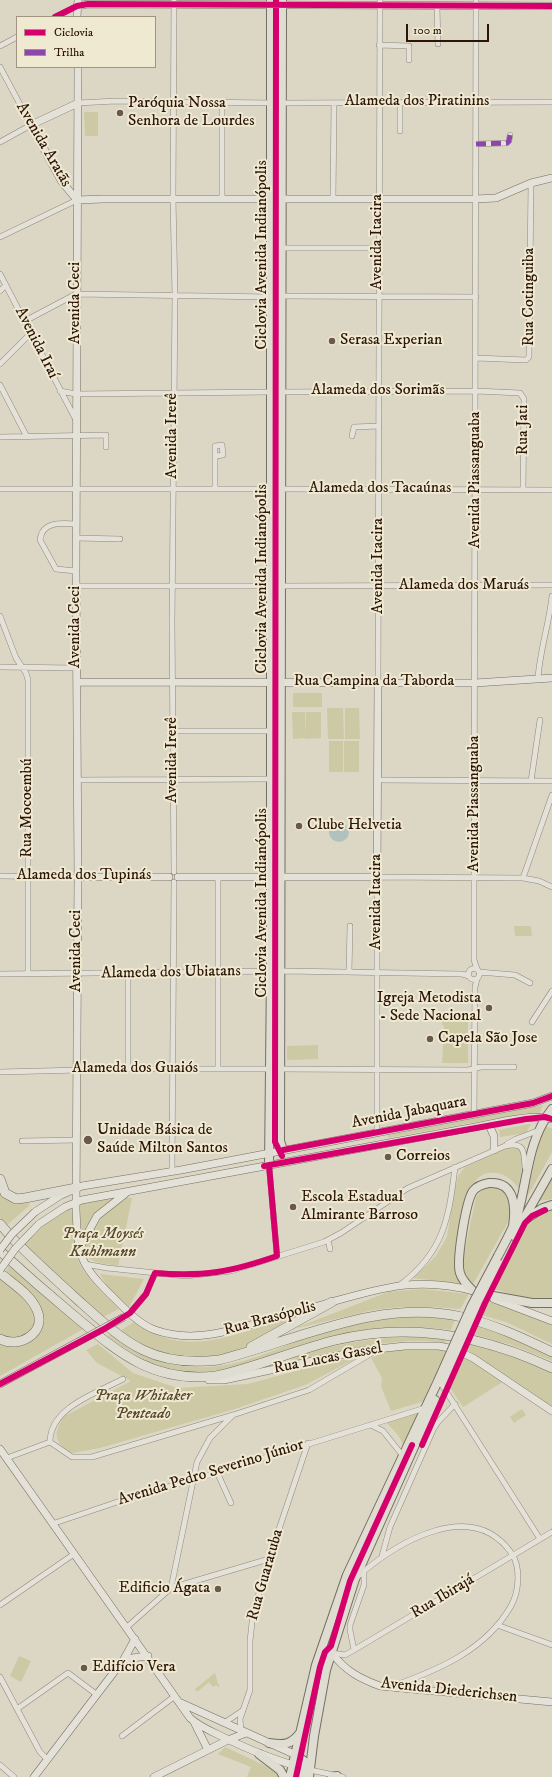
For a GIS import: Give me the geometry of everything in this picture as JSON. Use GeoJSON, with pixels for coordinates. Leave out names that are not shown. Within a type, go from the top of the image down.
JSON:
{"type":"FeatureCollection","features":[{"type":"Feature","properties":{"kind":"highway"},"geometry":{"type":"LineString","coordinates":[[0,1179],[5,1193],[16,1199],[76,1188]]}},
{"type":"Feature","properties":{"kind":"highway"},"geometry":{"type":"LineString","coordinates":[[0,1224],[14,1240],[114,1332],[140,1350],[178,1361],[200,1362],[236,1356],[363,1318],[393,1313],[445,1314],[474,1320],[522,1338],[552,1352]]}},
{"type":"Feature","properties":{"kind":"highway"},"geometry":{"type":"LineString","coordinates":[[1,1252],[102,1339],[131,1360],[167,1374],[197,1378],[226,1374],[346,1338],[403,1332],[442,1333],[486,1342],[515,1352],[552,1368]]}},
{"type":"Feature","properties":{"kind":"highway"},"geometry":{"type":"LineString","coordinates":[[0,1272],[30,1298],[38,1312],[39,1318],[35,1332],[24,1341],[14,1343],[0,1339]]}},
{"type":"Feature","properties":{"kind":"highway"},"geometry":{"type":"LineString","coordinates":[[236,1356],[332,1302]]}},
{"type":"Feature","properties":{"kind":"main road"},"geometry":{"type":"LineString","coordinates":[[271,3],[271,971],[274,1069],[280,1141],[283,1150]]}},
{"type":"Feature","properties":{"kind":"main road"},"geometry":{"type":"LineString","coordinates":[[269,1165],[280,971],[282,3]]}},
{"type":"Feature","properties":{"kind":"main road"},"geometry":{"type":"LineString","coordinates":[[302,1777],[308,1772],[324,1677],[355,1579],[396,1489],[441,1382],[513,1226],[537,1131],[549,1118],[552,1109]]}},
{"type":"Feature","properties":{"kind":"main road"},"geometry":{"type":"LineString","coordinates":[[500,1257],[552,1169]]}},
{"type":"Feature","properties":{"kind":"main road"},"geometry":{"type":"LineString","coordinates":[[472,1290],[462,1278],[458,1258],[470,1200],[474,1190],[479,1186],[490,1183],[497,1183],[504,1186],[513,1197],[515,1212],[513,1226]]}},
{"type":"Feature","properties":{"kind":"main road"},"geometry":{"type":"LineString","coordinates":[[522,1222],[543,1208],[552,1205]]}},
{"type":"Feature","properties":{"kind":"main road"},"geometry":{"type":"LineString","coordinates":[[482,1294],[532,1303],[552,1303]]}},
{"type":"Feature","properties":{"kind":"main road"},"geometry":{"type":"LineString","coordinates":[[290,1777],[294,1766],[315,1671],[347,1575],[426,1407],[441,1382]]}},
{"type":"Feature","properties":{"kind":"main road"},"geometry":{"type":"LineString","coordinates":[[396,1489],[405,1465],[403,1456]]}},
{"type":"Feature","properties":{"kind":"main road"},"geometry":{"type":"LineString","coordinates":[[332,1653],[328,1646],[333,1616]]}},
{"type":"Feature","properties":{"kind":"main road"},"geometry":{"type":"LineString","coordinates":[[269,1743],[287,1744],[292,1742],[302,1731]]}},
{"type":"Feature","properties":{"kind":"main road"},"geometry":{"type":"LineString","coordinates":[[259,1754],[280,1770],[284,1777]]}},
{"type":"Feature","properties":{"kind":"main road"},"geometry":{"type":"LineString","coordinates":[[296,1755],[303,1760],[308,1772]]}},
{"type":"Feature","properties":{"kind":"street","name":"Avenida Irerê"},"geometry":{"type":"LineString","coordinates":[[172,1171],[174,877],[173,392],[175,296],[173,198],[174,2]]}},
{"type":"Feature","properties":{"kind":"street"},"geometry":{"type":"LineString","coordinates":[[77,3],[77,16]]}},
{"type":"Feature","properties":{"kind":"street"},"geometry":{"type":"LineString","coordinates":[[57,16],[77,3],[380,3],[437,6],[476,3],[552,6]]}},
{"type":"Feature","properties":{"kind":"street","name":"Avenida Itacira"},"geometry":{"type":"LineString","coordinates":[[377,1132],[376,972],[379,586],[378,199],[380,3]]}},
{"type":"Feature","properties":{"kind":"street","name":"Avenida Piassanguaba"},"geometry":{"type":"LineString","coordinates":[[474,974],[476,3]]}},
{"type":"Feature","properties":{"kind":"street"},"geometry":{"type":"LineString","coordinates":[[437,6],[438,44]]}},
{"type":"Feature","properties":{"kind":"street"},"geometry":{"type":"LineString","coordinates":[[0,46],[16,38]]}},
{"type":"Feature","properties":{"kind":"street"},"geometry":{"type":"LineString","coordinates":[[379,45],[409,46],[409,60]]}},
{"type":"Feature","properties":{"kind":"street","name":"Avenida Aratãs"},"geometry":{"type":"LineString","coordinates":[[0,67],[62,182],[77,200]]}},
{"type":"Feature","properties":{"kind":"street","name":"Avenida Ceci"},"geometry":{"type":"LineString","coordinates":[[76,1188],[78,876],[76,668],[76,294],[78,68]]}},
{"type":"Feature","properties":{"kind":"street"},"geometry":{"type":"LineString","coordinates":[[0,142],[31,125],[78,103],[116,101],[272,103]]}},
{"type":"Feature","properties":{"kind":"street"},"geometry":{"type":"LineString","coordinates":[[400,102],[400,131]]}},
{"type":"Feature","properties":{"kind":"street","name":"Alameda dos Piratinins"},"geometry":{"type":"LineString","coordinates":[[282,103],[552,102]]}},
{"type":"Feature","properties":{"kind":"street"},"geometry":{"type":"LineString","coordinates":[[222,103],[222,199]]}},
{"type":"Feature","properties":{"kind":"street"},"geometry":{"type":"LineString","coordinates":[[333,199],[334,103]]}},
{"type":"Feature","properties":{"kind":"street"},"geometry":{"type":"LineString","coordinates":[[476,144],[507,143],[510,135]]}},
{"type":"Feature","properties":{"kind":"street"},"geometry":{"type":"LineString","coordinates":[[0,238],[77,200],[173,198],[272,200],[476,199],[496,198],[531,183],[552,178]]}},
{"type":"Feature","properties":{"kind":"street","name":"Rua Cotinguiba"},"geometry":{"type":"LineString","coordinates":[[476,358],[526,360],[529,357],[531,183]]}},
{"type":"Feature","properties":{"kind":"street"},"geometry":{"type":"LineString","coordinates":[[282,248],[379,248]]}},
{"type":"Feature","properties":{"kind":"street","name":"Avenida Iraí"},"geometry":{"type":"LineString","coordinates":[[0,274],[76,420]]}},
{"type":"Feature","properties":{"kind":"street"},"geometry":{"type":"LineString","coordinates":[[0,291],[6,285]]}},
{"type":"Feature","properties":{"kind":"street"},"geometry":{"type":"LineString","coordinates":[[25,321],[76,294],[271,297]]}},
{"type":"Feature","properties":{"kind":"street"},"geometry":{"type":"LineString","coordinates":[[282,296],[476,297]]}},
{"type":"Feature","properties":{"kind":"street"},"geometry":{"type":"LineString","coordinates":[[0,364],[32,333]]}},
{"type":"Feature","properties":{"kind":"street"},"geometry":{"type":"LineString","coordinates":[[0,385],[27,437]]}},
{"type":"Feature","properties":{"kind":"street","name":"Avenida Iraí"},"geometry":{"type":"LineString","coordinates":[[60,391],[76,394]]}},
{"type":"Feature","properties":{"kind":"street","name":"Alameda dos Sorimãs"},"geometry":{"type":"LineString","coordinates":[[281,392],[476,391]]}},
{"type":"Feature","properties":{"kind":"street","name":"Rua Jati"},"geometry":{"type":"LineString","coordinates":[[476,391],[517,392],[524,397],[523,490]]}},
{"type":"Feature","properties":{"kind":"street"},"geometry":{"type":"LineString","coordinates":[[76,394],[271,392]]}},
{"type":"Feature","properties":{"kind":"street"},"geometry":{"type":"LineString","coordinates":[[352,436],[354,427],[379,426]]}},
{"type":"Feature","properties":{"kind":"street"},"geometry":{"type":"LineString","coordinates":[[0,437],[106,435],[106,447]]}},
{"type":"Feature","properties":{"kind":"street"},"geometry":{"type":"LineString","coordinates":[[215,489],[216,456]]}},
{"type":"Feature","properties":{"kind":"street"},"geometry":{"type":"LineString","coordinates":[[0,489],[271,489]]}},
{"type":"Feature","properties":{"kind":"street","name":"Alameda dos Tacaúnas"},"geometry":{"type":"LineString","coordinates":[[281,489],[552,490]]}},
{"type":"Feature","properties":{"kind":"street"},"geometry":{"type":"LineString","coordinates":[[76,524],[54,524],[45,529],[40,538],[56,569],[76,571]]}},
{"type":"Feature","properties":{"kind":"street"},"geometry":{"type":"LineString","coordinates":[[76,538],[120,539]]}},
{"type":"Feature","properties":{"kind":"street","name":"Alameda dos Maruás"},"geometry":{"type":"LineString","coordinates":[[281,586],[552,585]]}},
{"type":"Feature","properties":{"kind":"street"},"geometry":{"type":"LineString","coordinates":[[77,586],[271,586]]}},
{"type":"Feature","properties":{"kind":"street"},"geometry":{"type":"LineString","coordinates":[[538,678],[541,652],[548,626],[552,596]]}},
{"type":"Feature","properties":{"kind":"street","name":"Rua Mocoembú"},"geometry":{"type":"LineString","coordinates":[[0,616],[16,658],[28,680],[28,974]]}},
{"type":"Feature","properties":{"kind":"street"},"geometry":{"type":"LineString","coordinates":[[0,667],[76,668]]}},
{"type":"Feature","properties":{"kind":"street","name":"Rua Campina da Taborda"},"geometry":{"type":"LineString","coordinates":[[77,682],[475,683],[552,678]]}},
{"type":"Feature","properties":{"kind":"street"},"geometry":{"type":"LineString","coordinates":[[531,781],[540,720]]}},
{"type":"Feature","properties":{"kind":"street"},"geometry":{"type":"LineString","coordinates":[[173,731],[271,731]]}},
{"type":"Feature","properties":{"kind":"street"},"geometry":{"type":"LineString","coordinates":[[77,780],[270,779]]}},
{"type":"Feature","properties":{"kind":"street"},"geometry":{"type":"LineString","coordinates":[[377,780],[552,782]]}},
{"type":"Feature","properties":{"kind":"street"},"geometry":{"type":"LineString","coordinates":[[523,878],[552,795]]}},
{"type":"Feature","properties":{"kind":"street","name":"Alameda dos Tupinás"},"geometry":{"type":"LineString","coordinates":[[0,876],[523,878],[539,881],[552,888]]}},
{"type":"Feature","properties":{"kind":"street"},"geometry":{"type":"LineString","coordinates":[[218,877],[218,1069]]}},
{"type":"Feature","properties":{"kind":"street"},"geometry":{"type":"LineString","coordinates":[[349,972],[350,926]]}},
{"type":"Feature","properties":{"kind":"street","name":"Alameda dos Ubiatans"},"geometry":{"type":"LineString","coordinates":[[0,974],[271,971],[376,972],[515,975],[530,983]]}},
{"type":"Feature","properties":{"kind":"street"},"geometry":{"type":"LineString","coordinates":[[128,973],[128,1069]]}},
{"type":"Feature","properties":{"kind":"street"},"geometry":{"type":"LineString","coordinates":[[474,974],[474,1114]]}},
{"type":"Feature","properties":{"kind":"street"},"geometry":{"type":"LineString","coordinates":[[532,1022],[552,991]]}},
{"type":"Feature","properties":{"kind":"street","name":"Alameda dos Guaiós"},"geometry":{"type":"LineString","coordinates":[[0,1072],[173,1068],[474,1070],[481,1067],[514,1067]]}},
{"type":"Feature","properties":{"kind":"street","name":"Avenida Jabaquara"},"geometry":{"type":"LineString","coordinates":[[1,1252],[12,1234],[35,1212],[76,1188],[533,1103],[552,1096]]}},
{"type":"Feature","properties":{"kind":"street","name":"Avenida Jabaquara"},"geometry":{"type":"LineString","coordinates":[[0,1272],[15,1249],[38,1224],[76,1201],[166,1186],[269,1165],[489,1125],[526,1119],[549,1118]]}},
{"type":"Feature","properties":{"kind":"street"},"geometry":{"type":"LineString","coordinates":[[489,1125],[494,1136],[494,1150]]}},
{"type":"Feature","properties":{"kind":"street"},"geometry":{"type":"LineString","coordinates":[[505,1146],[516,1139],[537,1131]]}},
{"type":"Feature","properties":{"kind":"street"},"geometry":{"type":"LineString","coordinates":[[365,1147],[377,1141],[377,1132]]}},
{"type":"Feature","properties":{"kind":"street"},"geometry":{"type":"LineString","coordinates":[[22,1141],[77,1140]]}},
{"type":"Feature","properties":{"kind":"street"},"geometry":{"type":"LineString","coordinates":[[84,1264],[107,1268],[186,1276],[231,1271],[301,1250],[328,1240],[362,1220],[408,1188],[505,1146],[515,1144],[522,1148],[526,1174]]}},
{"type":"Feature","properties":{"kind":"street"},"geometry":{"type":"LineString","coordinates":[[269,1165],[277,1256]]}},
{"type":"Feature","properties":{"kind":"street"},"geometry":{"type":"LineString","coordinates":[[400,1285],[421,1265],[444,1232],[449,1214],[455,1167]]}},
{"type":"Feature","properties":{"kind":"street"},"geometry":{"type":"LineString","coordinates":[[166,1186],[172,1171]]}},
{"type":"Feature","properties":{"kind":"street","name":"Rua Brasópolis"},"geometry":{"type":"LineString","coordinates":[[76,1188],[79,1249],[84,1264],[127,1315],[154,1330],[191,1337],[208,1336],[367,1292],[400,1285],[425,1283],[472,1290],[552,1321]]}},
{"type":"Feature","properties":{"kind":"street"},"geometry":{"type":"LineString","coordinates":[[79,1249],[97,1216],[126,1193]]}},
{"type":"Feature","properties":{"kind":"street"},"geometry":{"type":"LineString","coordinates":[[328,1240],[330,1248]]}},
{"type":"Feature","properties":{"kind":"street"},"geometry":{"type":"LineString","coordinates":[[0,1384],[127,1315],[146,1294],[155,1273]]}},
{"type":"Feature","properties":{"kind":"street","name":"Rua Lucas Gassel"},"geometry":{"type":"LineString","coordinates":[[197,1378],[224,1380],[336,1355],[381,1348],[432,1345],[459,1351],[506,1379],[552,1411]]}},
{"type":"Feature","properties":{"kind":"street"},"geometry":{"type":"LineString","coordinates":[[50,1442],[72,1457],[92,1457],[233,1415],[314,1387],[381,1348]]}},
{"type":"Feature","properties":{"kind":"street"},"geometry":{"type":"LineString","coordinates":[[50,1442],[52,1428],[63,1412],[123,1379]]}},
{"type":"Feature","properties":{"kind":"street"},"geometry":{"type":"LineString","coordinates":[[441,1382],[540,1539]]}},
{"type":"Feature","properties":{"kind":"street"},"geometry":{"type":"LineString","coordinates":[[382,1556],[390,1527],[433,1430],[455,1404]]}},
{"type":"Feature","properties":{"kind":"street","name":"Avenida Pedro Severino Júnior"},"geometry":{"type":"LineString","coordinates":[[52,1524],[138,1495],[193,1480],[426,1407]]}},
{"type":"Feature","properties":{"kind":"street"},"geometry":{"type":"LineString","coordinates":[[171,1588],[197,1462],[210,1438],[233,1415]]}},
{"type":"Feature","properties":{"kind":"street"},"geometry":{"type":"LineString","coordinates":[[371,1425],[383,1431],[403,1456]]}},
{"type":"Feature","properties":{"kind":"street"},"geometry":{"type":"LineString","coordinates":[[7,1458],[50,1442]]}},
{"type":"Feature","properties":{"kind":"street","name":"Rua Guaratuba"},"geometry":{"type":"LineString","coordinates":[[243,1732],[240,1719],[250,1690],[251,1624],[269,1559],[308,1443]]}},
{"type":"Feature","properties":{"kind":"street"},"geometry":{"type":"LineString","coordinates":[[1,1448],[52,1524],[194,1722],[208,1750]]}},
{"type":"Feature","properties":{"kind":"street"},"geometry":{"type":"LineString","coordinates":[[217,1472],[231,1503]]}},
{"type":"Feature","properties":{"kind":"street"},"geometry":{"type":"LineString","coordinates":[[380,1523],[390,1527]]}},
{"type":"Feature","properties":{"kind":"street"},"geometry":{"type":"LineString","coordinates":[[355,1579],[382,1556],[428,1534],[445,1528],[459,1526],[471,1526],[494,1536],[504,1544],[513,1555],[517,1567],[516,1590],[512,1604],[497,1625],[485,1638],[451,1662],[428,1673],[388,1688]]}},
{"type":"Feature","properties":{"kind":"street","name":"Rua Ibirajá"},"geometry":{"type":"LineString","coordinates":[[332,1653],[345,1655],[552,1532]]}},
{"type":"Feature","properties":{"kind":"street"},"geometry":{"type":"LineString","coordinates":[[0,1605],[74,1554]]}},
{"type":"Feature","properties":{"kind":"street"},"geometry":{"type":"LineString","coordinates":[[127,1627],[171,1588],[269,1559]]}},
{"type":"Feature","properties":{"kind":"street"},"geometry":{"type":"LineString","coordinates":[[354,1650],[350,1624],[364,1585],[364,1572]]}},
{"type":"Feature","properties":{"kind":"street"},"geometry":{"type":"LineString","coordinates":[[497,1625],[552,1645]]}},
{"type":"Feature","properties":{"kind":"street"},"geometry":{"type":"LineString","coordinates":[[34,1777],[124,1659],[135,1639]]}},
{"type":"Feature","properties":{"kind":"street","name":"Avenida Diederichsen"},"geometry":{"type":"LineString","coordinates":[[332,1653],[340,1663],[359,1678],[388,1688],[552,1702]]}},
{"type":"Feature","properties":{"kind":"street"},"geometry":{"type":"LineString","coordinates":[[124,1659],[148,1656]]}},
{"type":"Feature","properties":{"kind":"street"},"geometry":{"type":"LineString","coordinates":[[17,1709],[68,1673],[96,1694]]}},
{"type":"Feature","properties":{"kind":"street"},"geometry":{"type":"LineString","coordinates":[[0,1678],[40,1752],[47,1759]]}},
{"type":"Feature","properties":{"kind":"street"},"geometry":{"type":"LineString","coordinates":[[177,1699],[223,1724],[296,1755]]}},
{"type":"Feature","properties":{"kind":"street"},"geometry":{"type":"LineString","coordinates":[[122,1736],[177,1699]]}},
{"type":"Feature","properties":{"kind":"street"},"geometry":{"type":"LineString","coordinates":[[223,1724],[243,1710]]}},
{"type":"Feature","properties":{"kind":"street"},"geometry":{"type":"LineString","coordinates":[[194,1722],[259,1754],[308,1772],[338,1777]]}},
{"type":"Feature","properties":{"kind":"street"},"geometry":{"type":"LineString","coordinates":[[154,1777],[243,1732]]}},
{"type":"Feature","properties":{"kind":"street"},"geometry":{"type":"LineString","coordinates":[[0,1765],[14,1777]]}},
{"type":"Feature","properties":{"kind":"green space"},"geometry":{"type":"Polygon","coordinates":[[[84,112],[98,112],[98,136],[85,136],[84,112]]]}},
{"type":"Feature","properties":{"kind":"green space"},"geometry":{"type":"Polygon","coordinates":[[[293,693],[322,693],[322,707],[293,707],[293,693]]]}},
{"type":"Feature","properties":{"kind":"green space"},"geometry":{"type":"Polygon","coordinates":[[[327,708],[343,708],[344,739],[328,739],[327,708]]]}},
{"type":"Feature","properties":{"kind":"green space"},"geometry":{"type":"Polygon","coordinates":[[[345,708],[359,708],[360,739],[345,739],[345,708]]]}},
{"type":"Feature","properties":{"kind":"green space"},"geometry":{"type":"Polygon","coordinates":[[[292,712],[305,712],[306,738],[293,739],[292,712]]]}},
{"type":"Feature","properties":{"kind":"green space"},"geometry":{"type":"Polygon","coordinates":[[[306,712],[321,712],[321,738],[306,739],[306,712]]]}},
{"type":"Feature","properties":{"kind":"green space"},"geometry":{"type":"Polygon","coordinates":[[[329,741],[343,741],[343,772],[329,772],[329,741]]]}},
{"type":"Feature","properties":{"kind":"green space"},"geometry":{"type":"Polygon","coordinates":[[[344,741],[359,741],[359,772],[344,772],[344,741]]]}},
{"type":"Feature","properties":{"kind":"green space"},"geometry":{"type":"Polygon","coordinates":[[[514,926],[531,926],[532,936],[515,936],[514,926]]]}},
{"type":"Feature","properties":{"kind":"green space"},"geometry":{"type":"Polygon","coordinates":[[[442,1018],[468,1019],[468,1063],[442,1063],[444,1025],[442,1025],[442,1018]]]}},
{"type":"Feature","properties":{"kind":"green space"},"geometry":{"type":"Polygon","coordinates":[[[318,1045],[318,1059],[287,1060],[287,1046],[318,1045]]]}},
{"type":"Feature","properties":{"kind":"green space"},"geometry":{"type":"Polygon","coordinates":[[[543,1105],[539,1115],[526,1113],[388,1138],[388,1135],[543,1105]]]}},
{"type":"Feature","properties":{"kind":"green space"},"geometry":{"type":"Polygon","coordinates":[[[531,1124],[526,1133],[500,1137],[499,1130],[531,1124]]]}},
{"type":"Feature","properties":{"kind":"green space"},"geometry":{"type":"Polygon","coordinates":[[[542,1128],[552,1128],[552,1152],[529,1194],[527,1195],[542,1128]]]}},
{"type":"Feature","properties":{"kind":"green space"},"geometry":{"type":"Polygon","coordinates":[[[514,1145],[525,1154],[518,1188],[514,1182],[503,1175],[487,1173],[474,1182],[470,1189],[454,1265],[455,1272],[462,1284],[413,1278],[436,1256],[447,1237],[458,1176],[465,1167],[514,1145]]]}},
{"type":"Feature","properties":{"kind":"green space"},"geometry":{"type":"Polygon","coordinates":[[[552,1179],[552,1199],[539,1201],[538,1199],[552,1179]]]}},
{"type":"Feature","properties":{"kind":"green space"},"geometry":{"type":"Polygon","coordinates":[[[492,1184],[508,1190],[511,1213],[508,1222],[472,1286],[465,1273],[463,1259],[476,1197],[483,1189],[492,1184]]]}},
{"type":"Feature","properties":{"kind":"green space"},"geometry":{"type":"Polygon","coordinates":[[[0,1190],[26,1200],[30,1205],[6,1226],[0,1218],[0,1190]]]}},
{"type":"Feature","properties":{"kind":"green space","name":"Praça Moysés Kuhlmann"},"geometry":{"type":"Polygon","coordinates":[[[116,1197],[96,1215],[81,1239],[80,1204],[116,1197]]]}},
{"type":"Feature","properties":{"kind":"green space","name":"Praça Moysés Kuhlmann"},"geometry":{"type":"Polygon","coordinates":[[[125,1197],[132,1198],[118,1266],[92,1260],[82,1248],[99,1217],[125,1197]]]}},
{"type":"Feature","properties":{"kind":"green space"},"geometry":{"type":"Polygon","coordinates":[[[552,1207],[552,1298],[530,1298],[493,1289],[529,1220],[552,1207]]]}},
{"type":"Feature","properties":{"kind":"green space"},"geometry":{"type":"Polygon","coordinates":[[[71,1208],[73,1213],[75,1249],[81,1267],[92,1282],[119,1309],[103,1317],[24,1245],[52,1218],[71,1208]]]}},
{"type":"Feature","properties":{"kind":"green space"},"geometry":{"type":"Polygon","coordinates":[[[9,1266],[85,1328],[0,1376],[0,1342],[14,1346],[42,1319],[5,1273],[9,1266]]]}},
{"type":"Feature","properties":{"kind":"green space"},"geometry":{"type":"Polygon","coordinates":[[[100,1274],[144,1279],[129,1307],[108,1287],[100,1274]]]}},
{"type":"Feature","properties":{"kind":"green space"},"geometry":{"type":"Polygon","coordinates":[[[0,1278],[16,1291],[30,1306],[36,1319],[28,1334],[14,1340],[0,1335],[0,1278]]]}},
{"type":"Feature","properties":{"kind":"green space"},"geometry":{"type":"Polygon","coordinates":[[[422,1289],[469,1294],[460,1309],[399,1307],[373,1310],[298,1328],[388,1292],[422,1289]]]}},
{"type":"Feature","properties":{"kind":"green space"},"geometry":{"type":"Polygon","coordinates":[[[485,1299],[552,1323],[552,1344],[506,1322],[478,1314],[485,1299]]]}},
{"type":"Feature","properties":{"kind":"green space"},"geometry":{"type":"Polygon","coordinates":[[[299,1316],[247,1346],[223,1354],[207,1357],[192,1358],[163,1353],[134,1340],[120,1331],[134,1322],[150,1332],[166,1338],[196,1342],[227,1337],[284,1319],[299,1316]]]}},
{"type":"Feature","properties":{"kind":"green space"},"geometry":{"type":"Polygon","coordinates":[[[415,1316],[455,1319],[451,1330],[407,1327],[347,1333],[301,1345],[220,1370],[194,1372],[167,1368],[139,1357],[108,1336],[112,1334],[136,1351],[162,1362],[190,1367],[205,1367],[245,1361],[308,1337],[343,1326],[415,1316]]]}},
{"type":"Feature","properties":{"kind":"green space"},"geometry":{"type":"Polygon","coordinates":[[[474,1321],[552,1354],[552,1361],[512,1345],[469,1333],[474,1321]]]}},
{"type":"Feature","properties":{"kind":"green space"},"geometry":{"type":"Polygon","coordinates":[[[411,1337],[447,1339],[445,1343],[431,1341],[403,1341],[374,1344],[332,1352],[306,1359],[295,1361],[291,1360],[314,1351],[338,1345],[374,1339],[411,1337]]]}},
{"type":"Feature","properties":{"kind":"green space"},"geometry":{"type":"Polygon","coordinates":[[[465,1343],[490,1349],[552,1372],[552,1406],[463,1347],[465,1343]]]}},
{"type":"Feature","properties":{"kind":"green space","name":"Praça Whitaker Penteado"},"geometry":{"type":"Polygon","coordinates":[[[98,1344],[133,1373],[177,1388],[248,1384],[321,1364],[351,1358],[353,1360],[305,1385],[235,1409],[100,1448],[72,1453],[61,1446],[57,1437],[58,1427],[65,1416],[131,1381],[97,1363],[86,1350],[98,1344]]]}},
{"type":"Feature","properties":{"kind":"green space"},"geometry":{"type":"Polygon","coordinates":[[[442,1348],[458,1352],[504,1381],[463,1407],[447,1383],[434,1377],[425,1401],[391,1411],[381,1386],[382,1378],[371,1358],[392,1349],[442,1348]]]}},
{"type":"Feature","properties":{"kind":"green space"},"geometry":{"type":"Polygon","coordinates":[[[522,1409],[526,1415],[514,1423],[510,1417],[522,1409]]]}},
{"type":"Feature","properties":{"kind":"green space"},"geometry":{"type":"Polygon","coordinates":[[[418,1412],[419,1414],[405,1445],[386,1422],[418,1412]]]}},
{"type":"Feature","properties":{"kind":"green space"},"geometry":{"type":"Polygon","coordinates":[[[19,1656],[31,1661],[21,1682],[10,1676],[19,1656]]]}},
{"type":"Feature","properties":{"kind":"green space"},"geometry":{"type":"Polygon","coordinates":[[[215,1673],[218,1684],[220,1685],[218,1687],[216,1685],[213,1687],[209,1682],[197,1692],[195,1689],[215,1673]]]}},
{"type":"Feature","properties":{"kind":"green space"},"geometry":{"type":"Polygon","coordinates":[[[225,1747],[279,1772],[282,1777],[247,1777],[251,1767],[218,1754],[225,1747]]]}},
{"type":"Feature","properties":{"kind":"shaded area"},"geometry":{"type":"Polygon","coordinates":[[[339,822],[346,825],[349,832],[346,839],[339,842],[332,839],[329,832],[332,825],[339,822]]]}},
{"type":"Feature","properties":{"kind":"railway"},"geometry":{"type":"LineString","coordinates":[[436,1381],[472,1299],[497,1255]]}},
{"type":"Feature","properties":{"kind":"marked path"},"geometry":{"type":"LineString","coordinates":[[476,144],[507,143],[510,135]]}},
{"type":"Feature","properties":{"kind":"cycle path","name":"Ciclovia Avenida Indianópolis"},"geometry":{"type":"LineString","coordinates":[[276,0],[275,1142],[282,1156]]}},
{"type":"Feature","properties":{"kind":"cycle path"},"geometry":{"type":"LineString","coordinates":[[57,16],[77,6],[88,4],[552,6]]}},
{"type":"Feature","properties":{"kind":"cycle path"},"geometry":{"type":"LineString","coordinates":[[283,1150],[533,1103],[552,1096]]}},
{"type":"Feature","properties":{"kind":"cycle path"},"geometry":{"type":"LineString","coordinates":[[264,1166],[526,1119],[545,1117],[552,1119]]}},
{"type":"Feature","properties":{"kind":"cycle path"},"geometry":{"type":"LineString","coordinates":[[0,1384],[104,1329],[130,1313],[146,1294],[155,1273],[203,1274],[245,1266],[277,1256],[269,1165]]}},
{"type":"Feature","properties":{"kind":"cycle path"},"geometry":{"type":"LineString","coordinates":[[422,1445],[485,1303],[525,1223],[532,1216],[545,1210]]}},
{"type":"Feature","properties":{"kind":"cycle path"},"geometry":{"type":"LineString","coordinates":[[296,1777],[320,1667],[325,1652],[331,1646],[350,1581],[412,1445]]}},
{"type":"Feature","properties":{"kind":"place","name":"Paróquia Nossa Senhora de Lourdes"},"geometry":{"type":"Point","coordinates":[120,113]}},
{"type":"Feature","properties":{"kind":"place","name":"Serasa Experian"},"geometry":{"type":"Point","coordinates":[332,341]}},
{"type":"Feature","properties":{"kind":"place","name":"Clube Helvetia"},"geometry":{"type":"Point","coordinates":[299,826]}},
{"type":"Feature","properties":{"kind":"place","name":"Igreja Metodista - Sede Nacional"},"geometry":{"type":"Point","coordinates":[489,1008]}},
{"type":"Feature","properties":{"kind":"place","name":"Capela São Jose"},"geometry":{"type":"Point","coordinates":[430,1039]}},
{"type":"Feature","properties":{"kind":"place","name":"Unidade Básica de Saúde Milton Santos"},"geometry":{"type":"Point","coordinates":[88,1140]}},
{"type":"Feature","properties":{"kind":"place","name":"Correios"},"geometry":{"type":"Point","coordinates":[388,1157]}},
{"type":"Feature","properties":{"kind":"place","name":"Escola Estadual Almirante Barroso"},"geometry":{"type":"Point","coordinates":[293,1207]}},
{"type":"Feature","properties":{"kind":"place","name":"Edificio Ágata"},"geometry":{"type":"Point","coordinates":[218,1589]}},
{"type":"Feature","properties":{"kind":"place","name":"Edifício Vera"},"geometry":{"type":"Point","coordinates":[84,1668]}}]}
